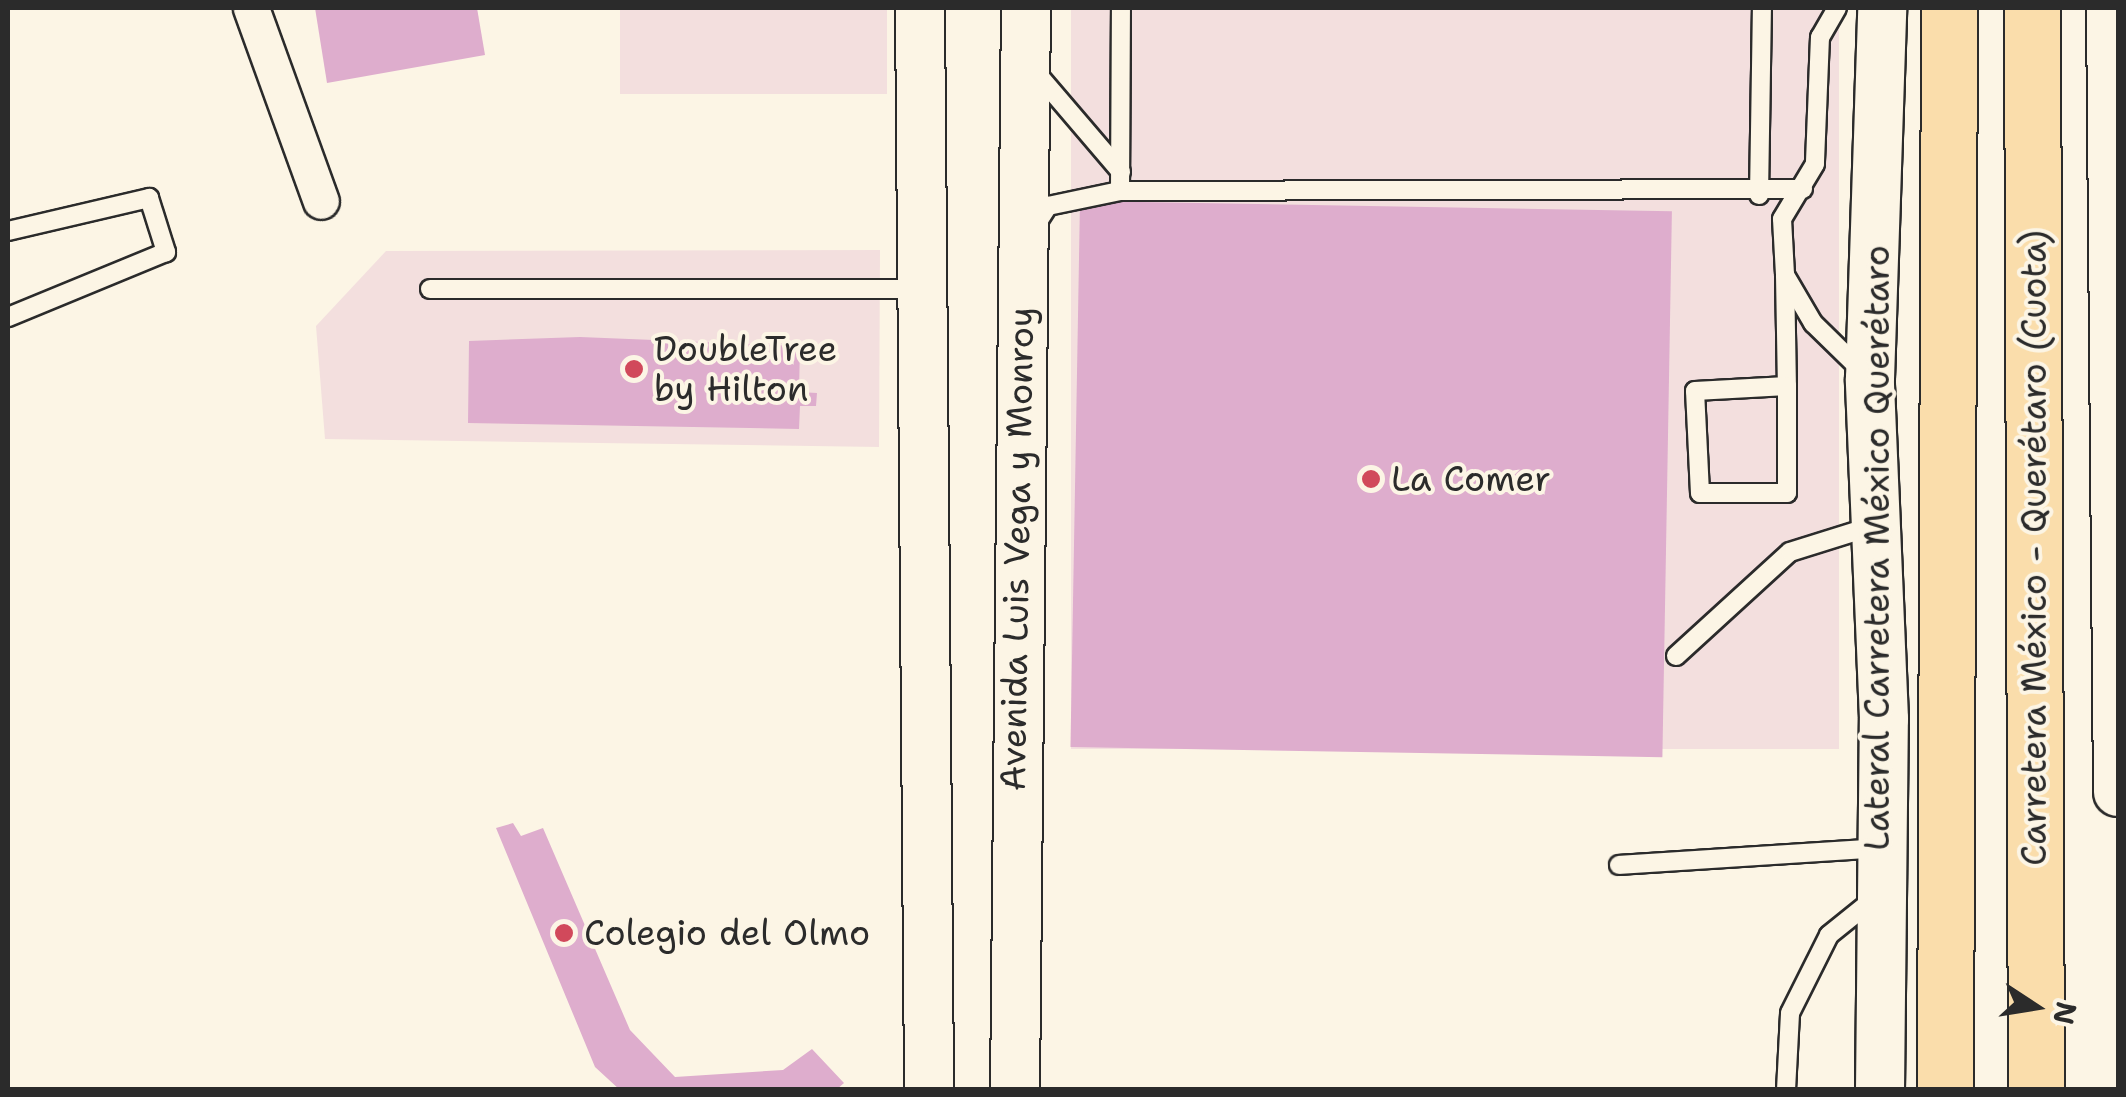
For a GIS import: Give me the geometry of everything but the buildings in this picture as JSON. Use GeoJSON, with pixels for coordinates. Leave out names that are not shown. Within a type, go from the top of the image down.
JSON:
{"type":"FeatureCollection","features":[{"type":"Feature","properties":{"kind":"highway"},"geometry":{"type":"LineString","coordinates":[[1945,1090],[1948,8]]}},
{"type":"Feature","properties":{"kind":"highway","name":"Carretera México - Querétaro (Cuota)"},"geometry":{"type":"LineString","coordinates":[[2032,8],[2036,1090]]}},
{"type":"Feature","properties":{"kind":"main road"},"geometry":{"type":"LineString","coordinates":[[920,8],[929,1090]]}},
{"type":"Feature","properties":{"kind":"main road","name":"Avenida Luis Vega y Monroy"},"geometry":{"type":"LineString","coordinates":[[1014,1090],[1026,8]]}},
{"type":"Feature","properties":{"kind":"main road","name":"Lateral Carretera México Querétaro"},"geometry":{"type":"LineString","coordinates":[[1880,1090],[1881,848],[1870,379],[1882,8]]}},
{"type":"Feature","properties":{"kind":"main road"},"geometry":{"type":"LineString","coordinates":[[2111,8],[2118,792]]}},
{"type":"Feature","properties":{"kind":"street"},"geometry":{"type":"LineString","coordinates":[[251,8],[321,202]]}},
{"type":"Feature","properties":{"kind":"lane"},"geometry":{"type":"LineString","coordinates":[[1120,181],[1122,8]]}},
{"type":"Feature","properties":{"kind":"lane"},"geometry":{"type":"LineString","coordinates":[[1759,195],[1762,8]]}},
{"type":"Feature","properties":{"kind":"lane"},"geometry":{"type":"LineString","coordinates":[[1786,386],[1695,392],[1700,494],[1787,493],[1785,275],[1782,220],[1815,164],[1820,37],[1838,8]]}},
{"type":"Feature","properties":{"kind":"lane"},"geometry":{"type":"LineString","coordinates":[[1025,60],[1120,181]]}},
{"type":"Feature","properties":{"kind":"lane"},"geometry":{"type":"LineString","coordinates":[[1022,248],[1048,206],[1120,181],[1759,195],[1803,189]]}},
{"type":"Feature","properties":{"kind":"lane"},"geometry":{"type":"LineString","coordinates":[[8,231],[149,198],[166,252],[8,317]]}},
{"type":"Feature","properties":{"kind":"lane"},"geometry":{"type":"LineString","coordinates":[[1785,275],[1813,324],[1870,379]]}},
{"type":"Feature","properties":{"kind":"lane"},"geometry":{"type":"LineString","coordinates":[[430,288],[921,289]]}},
{"type":"Feature","properties":{"kind":"lane"},"geometry":{"type":"LineString","coordinates":[[1676,656],[1790,552],[1876,525]]}},
{"type":"Feature","properties":{"kind":"lane"},"geometry":{"type":"LineString","coordinates":[[1620,865],[1881,848]]}},
{"type":"Feature","properties":{"kind":"lane"},"geometry":{"type":"LineString","coordinates":[[1786,1090],[1790,1013],[1829,935],[1879,895]]}},
{"type":"Feature","properties":{"kind":"shaded area"},"geometry":{"type":"Polygon","coordinates":[[[620,8],[887,8],[887,94],[620,94],[620,8]]]}},
{"type":"Feature","properties":{"kind":"shaded area"},"geometry":{"type":"Polygon","coordinates":[[[1071,8],[1839,8],[1839,749],[1071,749],[1071,8]]]}},
{"type":"Feature","properties":{"kind":"shaded area"},"geometry":{"type":"Polygon","coordinates":[[[880,250],[879,447],[325,439],[316,326],[386,251],[880,250]]]}},
{"type":"Feature","properties":{"kind":"place","name":"DoubleTree by Hilton"},"geometry":{"type":"Point","coordinates":[634,369]}},
{"type":"Feature","properties":{"kind":"place","name":"La Comer"},"geometry":{"type":"Point","coordinates":[1371,479]}},
{"type":"Feature","properties":{"kind":"place","name":"Colegio del Olmo"},"geometry":{"type":"Point","coordinates":[564,933]}}]}
